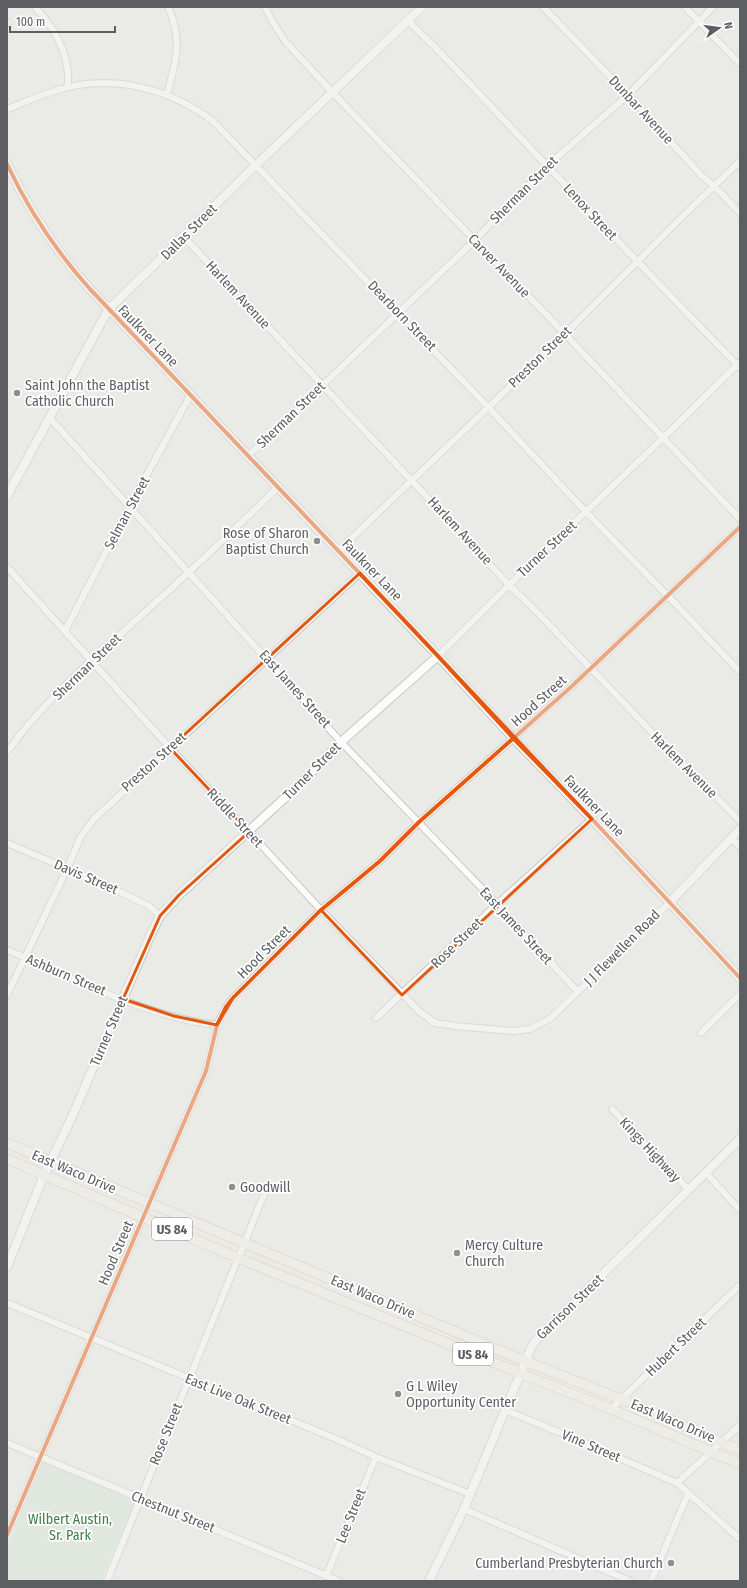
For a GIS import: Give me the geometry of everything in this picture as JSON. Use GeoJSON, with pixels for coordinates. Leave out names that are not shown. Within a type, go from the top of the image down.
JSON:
{"type":"FeatureCollection","features":[{"type":"Feature","properties":{"kind":"main road","name":"East Waco Drive"},"geometry":{"type":"LineString","coordinates":[[7,1143],[525,1361],[622,1399],[740,1450]]}},
{"type":"Feature","properties":{"kind":"main road","name":"East Waco Drive"},"geometry":{"type":"LineString","coordinates":[[7,1159],[238,1258],[611,1409],[740,1464]]}},
{"type":"Feature","properties":{"kind":"street"},"geometry":{"type":"LineString","coordinates":[[35,7],[50,24],[61,45],[67,66],[69,83],[67,87]]}},
{"type":"Feature","properties":{"kind":"street"},"geometry":{"type":"LineString","coordinates":[[167,94],[175,68],[177,46],[175,28],[168,7]]}},
{"type":"Feature","properties":{"kind":"street","name":"Carver Avenue"},"geometry":{"type":"LineString","coordinates":[[265,7],[270,19],[285,41],[332,92],[565,334],[740,519]]}},
{"type":"Feature","properties":{"kind":"street","name":"Dallas Street"},"geometry":{"type":"LineString","coordinates":[[7,496],[108,310],[256,165],[422,7]]}},
{"type":"Feature","properties":{"kind":"street","name":"Dunbar Avenue"},"geometry":{"type":"LineString","coordinates":[[543,7],[702,176],[714,186],[740,213]]}},
{"type":"Feature","properties":{"kind":"street"},"geometry":{"type":"LineString","coordinates":[[685,7],[740,64]]}},
{"type":"Feature","properties":{"kind":"street","name":"Sherman Street"},"geometry":{"type":"LineString","coordinates":[[248,456],[474,240],[547,166],[628,96],[713,7]]}},
{"type":"Feature","properties":{"kind":"street","name":"Lenox Street"},"geometry":{"type":"LineString","coordinates":[[408,21],[436,48],[637,261],[739,365]]}},
{"type":"Feature","properties":{"kind":"street","name":"Dearborn Street"},"geometry":{"type":"LineString","coordinates":[[7,109],[47,93],[67,87],[85,84],[118,84],[136,86],[167,94],[190,105],[214,121],[740,672]]}},
{"type":"Feature","properties":{"kind":"street","name":"Preston Street"},"geometry":{"type":"LineString","coordinates":[[338,551],[565,334],[637,261],[740,161]]}},
{"type":"Feature","properties":{"kind":"street","name":"Faulkner Lane"},"geometry":{"type":"LineString","coordinates":[[7,164],[16,184],[32,212],[54,245],[71,268],[108,310],[360,573],[514,739],[592,819],[740,978]]}},
{"type":"Feature","properties":{"kind":"street","name":"Harlem Avenue"},"geometry":{"type":"LineString","coordinates":[[184,237],[509,585],[740,821]]}},
{"type":"Feature","properties":{"kind":"street","name":"Turner Street"},"geometry":{"type":"LineString","coordinates":[[7,1267],[44,1175],[71,1120],[160,916],[179,895],[302,783],[341,742],[438,656],[509,585],[739,365]]}},
{"type":"Feature","properties":{"kind":"street","name":"Selman Street"},"geometry":{"type":"LineString","coordinates":[[64,631],[129,507],[190,396]]}},
{"type":"Feature","properties":{"kind":"street","name":"East James Street"},"geometry":{"type":"LineString","coordinates":[[49,417],[341,742],[497,904],[578,992]]}},
{"type":"Feature","properties":{"kind":"street","name":"Sherman Street"},"geometry":{"type":"LineString","coordinates":[[7,752],[23,730],[91,662],[189,573],[278,488]]}},
{"type":"Feature","properties":{"kind":"street","name":"Hood Street"},"geometry":{"type":"LineString","coordinates":[[7,1534],[206,1071],[217,1025],[226,1007],[233,998],[321,910],[380,860],[419,822],[514,739],[740,527]]}},
{"type":"Feature","properties":{"kind":"street","name":"Riddle Street"},"geometry":{"type":"LineString","coordinates":[[7,567],[170,748],[402,995],[434,1023],[487,1029]]}},
{"type":"Feature","properties":{"kind":"street","name":"Preston Street"},"geometry":{"type":"LineString","coordinates":[[7,995],[67,869],[81,836],[94,818],[360,573]]}},
{"type":"Feature","properties":{"kind":"street","name":"Rose Street"},"geometry":{"type":"LineString","coordinates":[[376,1018],[497,904],[592,819]]}},
{"type":"Feature","properties":{"kind":"street","name":"J J Flewellen Road"},"geometry":{"type":"LineString","coordinates":[[487,1029],[514,1031],[530,1029],[551,1018],[670,902],[740,829]]}},
{"type":"Feature","properties":{"kind":"street"},"geometry":{"type":"LineString","coordinates":[[731,838],[740,847]]}},
{"type":"Feature","properties":{"kind":"street","name":"Davis Street"},"geometry":{"type":"LineString","coordinates":[[7,843],[149,906],[160,916]]}},
{"type":"Feature","properties":{"kind":"street","name":"Ashburn Street"},"geometry":{"type":"LineString","coordinates":[[7,950],[123,1000],[203,1024],[217,1025]]}},
{"type":"Feature","properties":{"kind":"street"},"geometry":{"type":"LineString","coordinates":[[701,1033],[740,994]]}},
{"type":"Feature","properties":{"kind":"street","name":"Kings Highway"},"geometry":{"type":"LineString","coordinates":[[612,1109],[689,1190]]}},
{"type":"Feature","properties":{"kind":"street","name":"Garrison Street"},"geometry":{"type":"LineString","coordinates":[[430,1581],[464,1509],[531,1348],[542,1333],[740,1139]]}},
{"type":"Feature","properties":{"kind":"street"},"geometry":{"type":"LineString","coordinates":[[706,1173],[740,1210]]}},
{"type":"Feature","properties":{"kind":"street","name":"Rose Street"},"geometry":{"type":"LineString","coordinates":[[107,1581],[188,1378],[265,1192]]}},
{"type":"Feature","properties":{"kind":"street","name":"Hubert Street"},"geometry":{"type":"LineString","coordinates":[[611,1409],[740,1285]]}},
{"type":"Feature","properties":{"kind":"street","name":"East Live Oak Street"},"geometry":{"type":"LineString","coordinates":[[7,1303],[376,1457],[470,1494]]}},
{"type":"Feature","properties":{"kind":"street","name":"Vine Street"},"geometry":{"type":"LineString","coordinates":[[506,1410],[677,1483]]}},
{"type":"Feature","properties":{"kind":"street"},"geometry":{"type":"LineString","coordinates":[[740,1424],[677,1483],[740,1539]]}},
{"type":"Feature","properties":{"kind":"street","name":"Chestnut Street"},"geometry":{"type":"LineString","coordinates":[[7,1443],[339,1581]]}},
{"type":"Feature","properties":{"kind":"street","name":"Lee Street"},"geometry":{"type":"LineString","coordinates":[[326,1576],[376,1457]]}},
{"type":"Feature","properties":{"kind":"street"},"geometry":{"type":"LineString","coordinates":[[651,1581],[688,1494]]}},
{"type":"Feature","properties":{"kind":"street"},"geometry":{"type":"LineString","coordinates":[[464,1509],[630,1581]]}},
{"type":"Feature","properties":{"kind":"highlighted area"},"geometry":{"type":"Polygon","coordinates":[[[360,573],[592,819],[402,995],[321,910],[233,998],[217,1025],[174,1016],[123,999],[160,916],[179,895],[249,832],[170,748],[360,573]]]}},
{"type":"Feature","properties":{"kind":"green space","name":"Wilbert Austin, Sr. Park"},"geometry":{"type":"Polygon","coordinates":[[[44,1460],[136,1500],[101,1581],[7,1581],[7,1548],[44,1460]]]}},
{"type":"Feature","properties":{"kind":"cycle path"},"geometry":{"type":"LineString","coordinates":[[7,164],[33,213],[65,259],[89,288],[438,656],[514,739],[592,819],[740,978]]}},
{"type":"Feature","properties":{"kind":"cycle path"},"geometry":{"type":"LineString","coordinates":[[7,1535],[206,1071],[217,1025],[226,1007],[233,998],[321,910],[380,861],[419,822],[571,687],[740,527]]}},
{"type":"Feature","properties":{"kind":"place","name":"Saint John the Baptist Catholic Church"},"geometry":{"type":"Point","coordinates":[17,393]}},
{"type":"Feature","properties":{"kind":"place","name":"Rose of Sharon Baptist Church"},"geometry":{"type":"Point","coordinates":[317,541]}},
{"type":"Feature","properties":{"kind":"place","name":"Goodwill"},"geometry":{"type":"Point","coordinates":[232,1187]}},
{"type":"Feature","properties":{"kind":"place","name":"Mercy Culture Church"},"geometry":{"type":"Point","coordinates":[457,1253]}},
{"type":"Feature","properties":{"kind":"place","name":"G L Wiley Opportunity Center"},"geometry":{"type":"Point","coordinates":[398,1394]}},
{"type":"Feature","properties":{"kind":"place","name":"Cumberland Presbyterian Church"},"geometry":{"type":"Point","coordinates":[671,1563]}}]}
